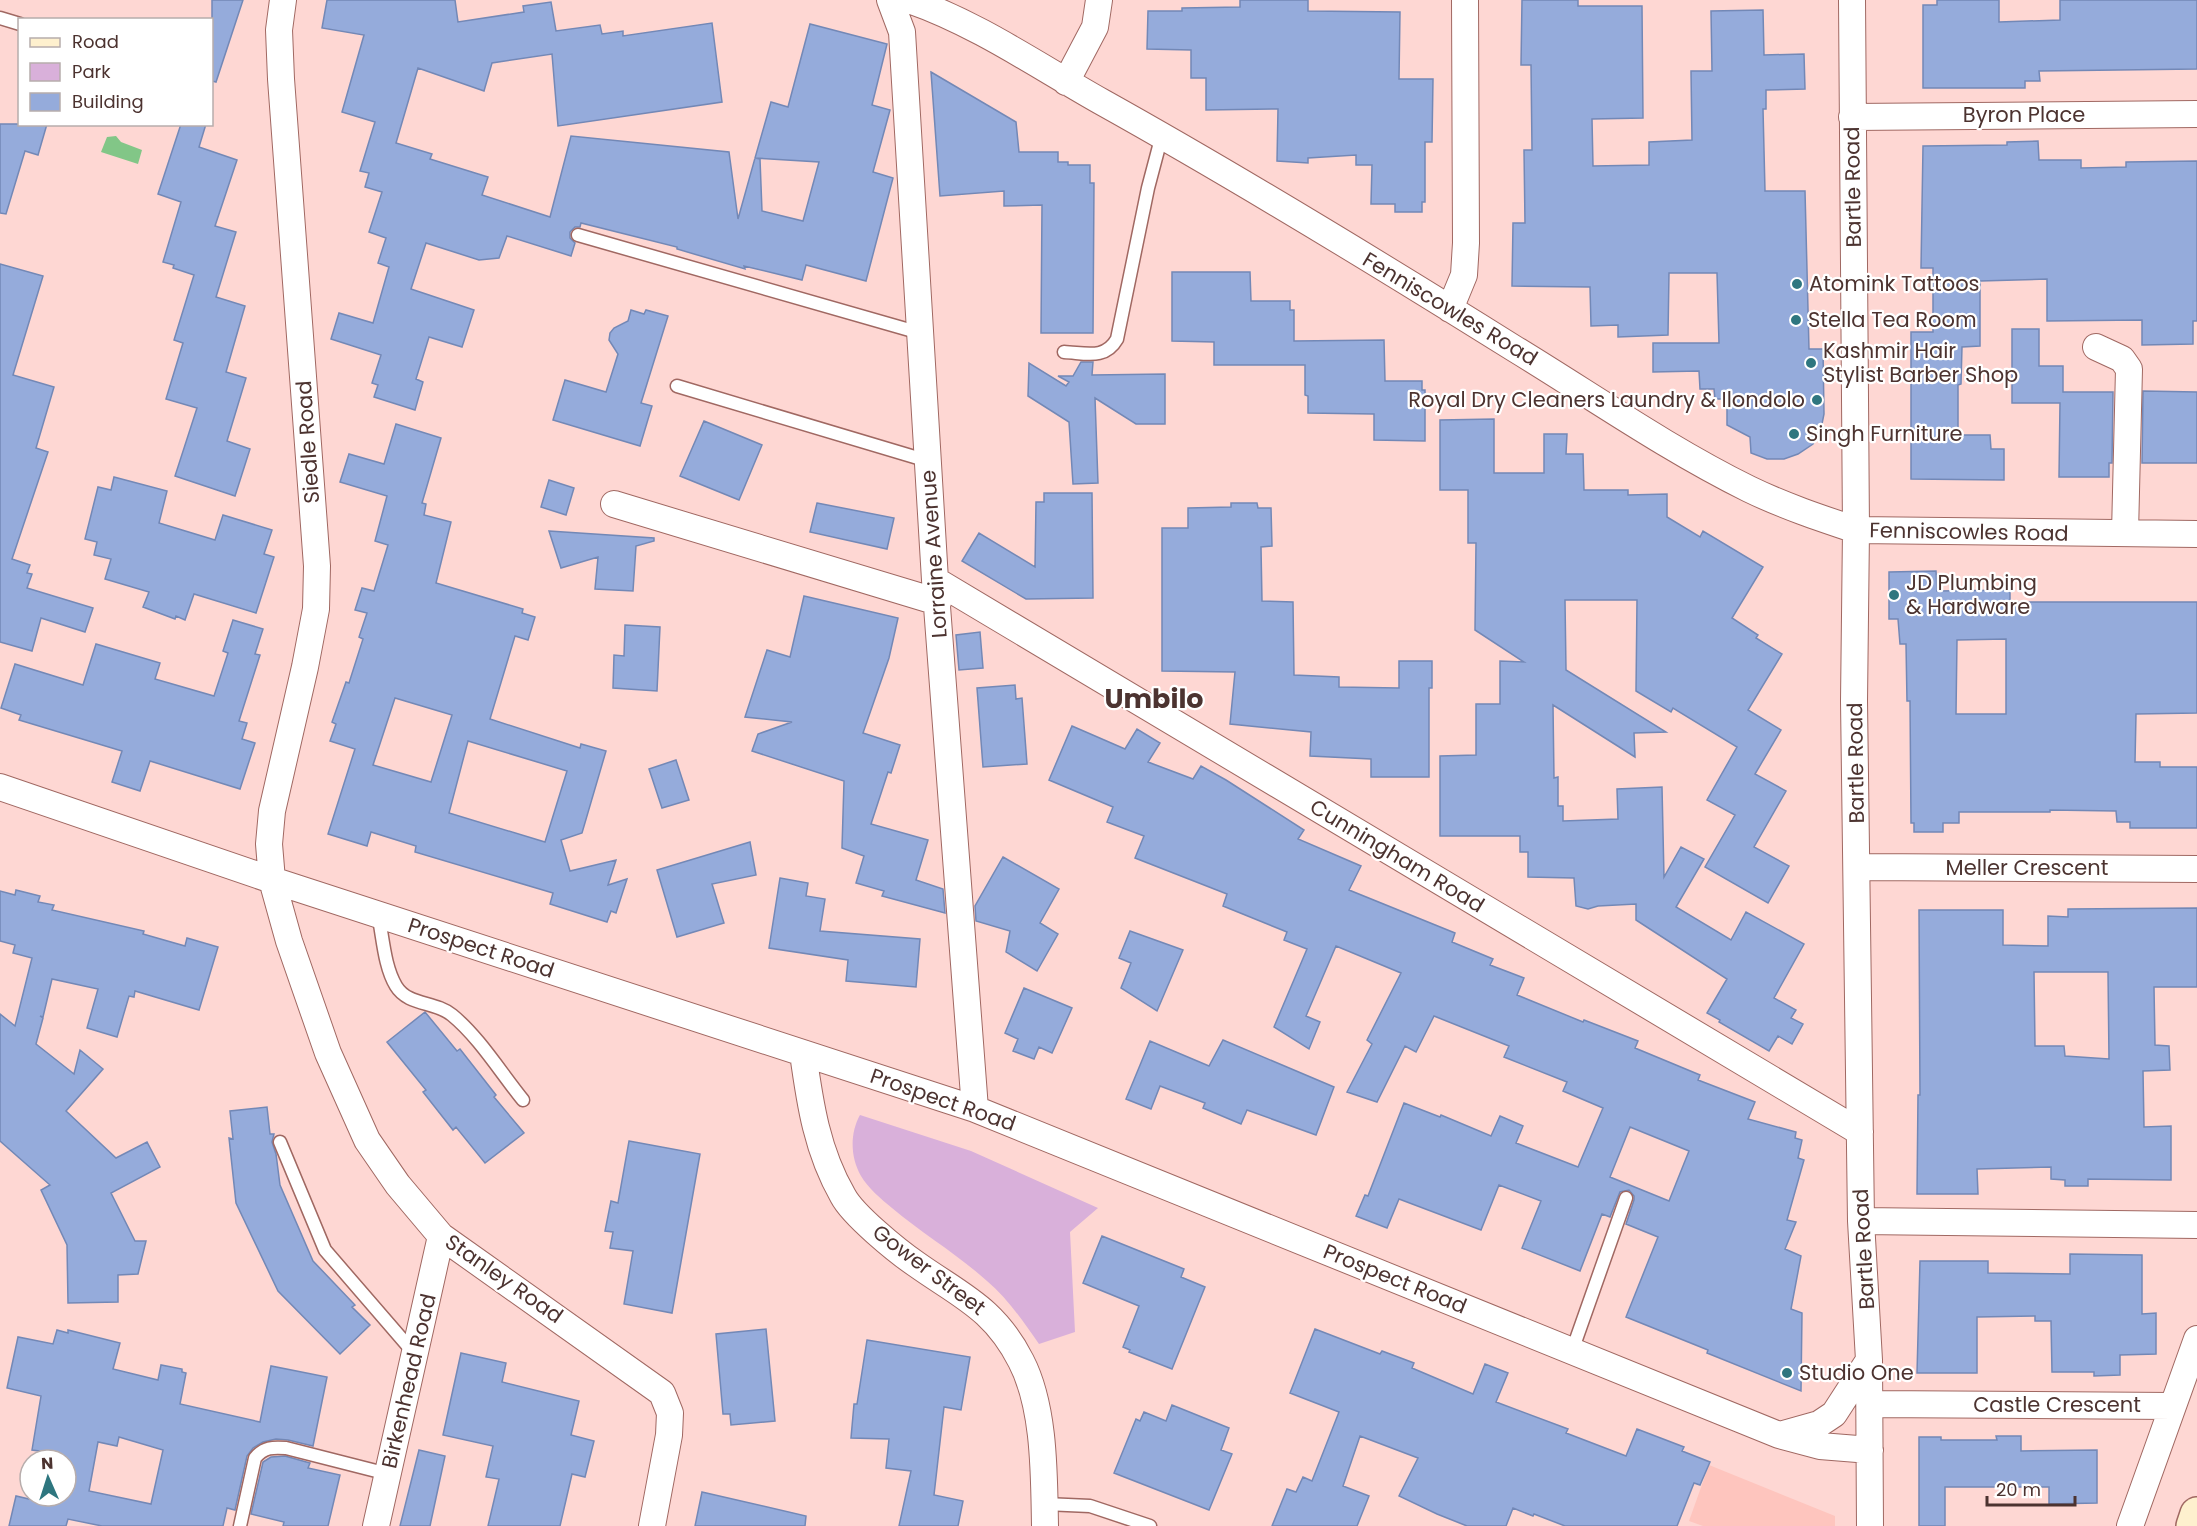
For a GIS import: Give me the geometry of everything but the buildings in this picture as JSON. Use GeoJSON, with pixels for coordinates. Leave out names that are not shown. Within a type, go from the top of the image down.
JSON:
{"type":"FeatureCollection","features":[{"type":"Feature","properties":{"kind":"main road"},"geometry":{"type":"LineString","coordinates":[[2193,1526],[2197,1514]]}},
{"type":"Feature","properties":{"kind":"street","name":"Siedle Road"},"geometry":{"type":"LineString","coordinates":[[272,880],[270,843],[272,812],[305,667],[316,598],[317,566],[281,79],[279,30],[283,0]]}},
{"type":"Feature","properties":{"kind":"street","name":"Lorraine Avenue"},"geometry":{"type":"LineString","coordinates":[[890,0],[902,32],[928,461],[975,1109]]}},
{"type":"Feature","properties":{"kind":"street","name":"Fenniscowles Road"},"geometry":{"type":"LineString","coordinates":[[909,0],[938,10],[986,33],[1066,82],[1162,135],[1704,465],[1761,494],[1809,514],[1856,530],[2197,534]]}},
{"type":"Feature","properties":{"kind":"street"},"geometry":{"type":"LineString","coordinates":[[1066,82],[1095,27],[1099,0]]}},
{"type":"Feature","properties":{"kind":"street"},"geometry":{"type":"LineString","coordinates":[[1450,309],[1464,275],[1466,254],[1465,0]]}},
{"type":"Feature","properties":{"kind":"street","name":"Bartle Road"},"geometry":{"type":"LineString","coordinates":[[1852,0],[1856,530],[1854,700],[1861,1221],[1869,1360],[1870,1526]]}},
{"type":"Feature","properties":{"kind":"street","name":"Byron Place"},"geometry":{"type":"LineString","coordinates":[[1852,117],[2197,114]]}},
{"type":"Feature","properties":{"kind":"street"},"geometry":{"type":"LineString","coordinates":[[2096,347],[2122,359],[2129,369],[2125,533]]}},
{"type":"Feature","properties":{"kind":"street","name":"Cunningham Road"},"geometry":{"type":"LineString","coordinates":[[614,504],[937,591],[1860,1132]]}},
{"type":"Feature","properties":{"kind":"street","name":"Prospect Road"},"geometry":{"type":"LineString","coordinates":[[0,787],[272,880],[975,1109],[1779,1435],[1820,1446],[1870,1450]]}},
{"type":"Feature","properties":{"kind":"street","name":"Meller Crescent"},"geometry":{"type":"LineString","coordinates":[[1858,867],[2197,869]]}},
{"type":"Feature","properties":{"kind":"street","name":"Stanley Road"},"geometry":{"type":"LineString","coordinates":[[272,880],[289,941],[328,1053],[367,1140],[398,1185],[441,1236],[662,1393],[670,1413],[669,1435],[652,1526]]}},
{"type":"Feature","properties":{"kind":"street","name":"Gower Street"},"geometry":{"type":"LineString","coordinates":[[804,1053],[810,1102],[818,1139],[844,1198],[875,1231],[915,1264],[966,1296],[991,1317],[1022,1362],[1029,1378],[1039,1427],[1045,1515]]}},
{"type":"Feature","properties":{"kind":"street"},"geometry":{"type":"LineString","coordinates":[[1861,1221],[2197,1225]]}},
{"type":"Feature","properties":{"kind":"street","name":"Birkenhead Road"},"geometry":{"type":"LineString","coordinates":[[376,1526],[441,1236]]}},
{"type":"Feature","properties":{"kind":"street"},"geometry":{"type":"LineString","coordinates":[[2130,1526],[2197,1339]]}},
{"type":"Feature","properties":{"kind":"street"},"geometry":{"type":"LineString","coordinates":[[1779,1435],[1819,1424],[1834,1414],[1869,1360]]}},
{"type":"Feature","properties":{"kind":"street","name":"Castle Crescent"},"geometry":{"type":"LineString","coordinates":[[1870,1404],[2172,1406]]}},
{"type":"Feature","properties":{"kind":"lane"},"geometry":{"type":"LineString","coordinates":[[0,18],[18,23]]}},
{"type":"Feature","properties":{"kind":"lane"},"geometry":{"type":"LineString","coordinates":[[1064,352],[1105,353],[1112,348],[1117,339],[1148,188],[1162,135]]}},
{"type":"Feature","properties":{"kind":"lane"},"geometry":{"type":"LineString","coordinates":[[578,235],[920,333]]}},
{"type":"Feature","properties":{"kind":"lane"},"geometry":{"type":"LineString","coordinates":[[677,386],[928,461]]}},
{"type":"Feature","properties":{"kind":"lane"},"geometry":{"type":"LineString","coordinates":[[378,914],[390,972],[396,986],[404,996],[440,1007],[451,1014],[524,1100]]}},
{"type":"Feature","properties":{"kind":"lane"},"geometry":{"type":"LineString","coordinates":[[280,1142],[325,1250],[415,1354]]}},
{"type":"Feature","properties":{"kind":"lane"},"geometry":{"type":"LineString","coordinates":[[1572,1351],[1626,1198]]}},
{"type":"Feature","properties":{"kind":"lane"},"geometry":{"type":"LineString","coordinates":[[240,1526],[255,1458],[261,1451],[270,1447],[286,1448],[388,1474]]}},
{"type":"Feature","properties":{"kind":"lane"},"geometry":{"type":"LineString","coordinates":[[1045,1515],[1090,1506],[1150,1526]]}},
{"type":"Feature","properties":{"kind":"shaded area"},"geometry":{"type":"Polygon","coordinates":[[[116,136],[121,142],[142,150],[138,164],[101,152],[107,137],[116,136]]]}},
{"type":"Feature","properties":{"kind":"shaded area"},"geometry":{"type":"Polygon","coordinates":[[[1709,1465],[1835,1516],[1835,1526],[1703,1526],[1689,1521],[1709,1465]]]}},
{"type":"Feature","properties":{"kind":"green space"},"geometry":{"type":"Polygon","coordinates":[[[860,1115],[971,1151],[1098,1208],[1070,1232],[1075,1332],[1039,1344],[995,1288],[867,1185],[857,1169],[853,1153],[854,1129],[860,1115]]]}},
{"type":"Feature","properties":{"kind":"place","name":"Atomink Tattoos"},"geometry":{"type":"Point","coordinates":[1797,284]}},
{"type":"Feature","properties":{"kind":"place","name":"Stella Tea Room"},"geometry":{"type":"Point","coordinates":[1796,320]}},
{"type":"Feature","properties":{"kind":"place","name":"Kashmir Hair Stylist Barber Shop"},"geometry":{"type":"Point","coordinates":[1811,363]}},
{"type":"Feature","properties":{"kind":"place","name":"Royal Dry Cleaners Laundry & Ilondolo"},"geometry":{"type":"Point","coordinates":[1817,400]}},
{"type":"Feature","properties":{"kind":"place","name":"Singh Furniture"},"geometry":{"type":"Point","coordinates":[1794,434]}},
{"type":"Feature","properties":{"kind":"place","name":"JD Plumbing & Hardware"},"geometry":{"type":"Point","coordinates":[1894,595]}},
{"type":"Feature","properties":{"kind":"place","name":"Studio One"},"geometry":{"type":"Point","coordinates":[1787,1373]}},
{"type":"Feature","properties":{"kind":"district","name":"Umbilo"},"geometry":{"type":"Point","coordinates":[1154,699]}}]}
